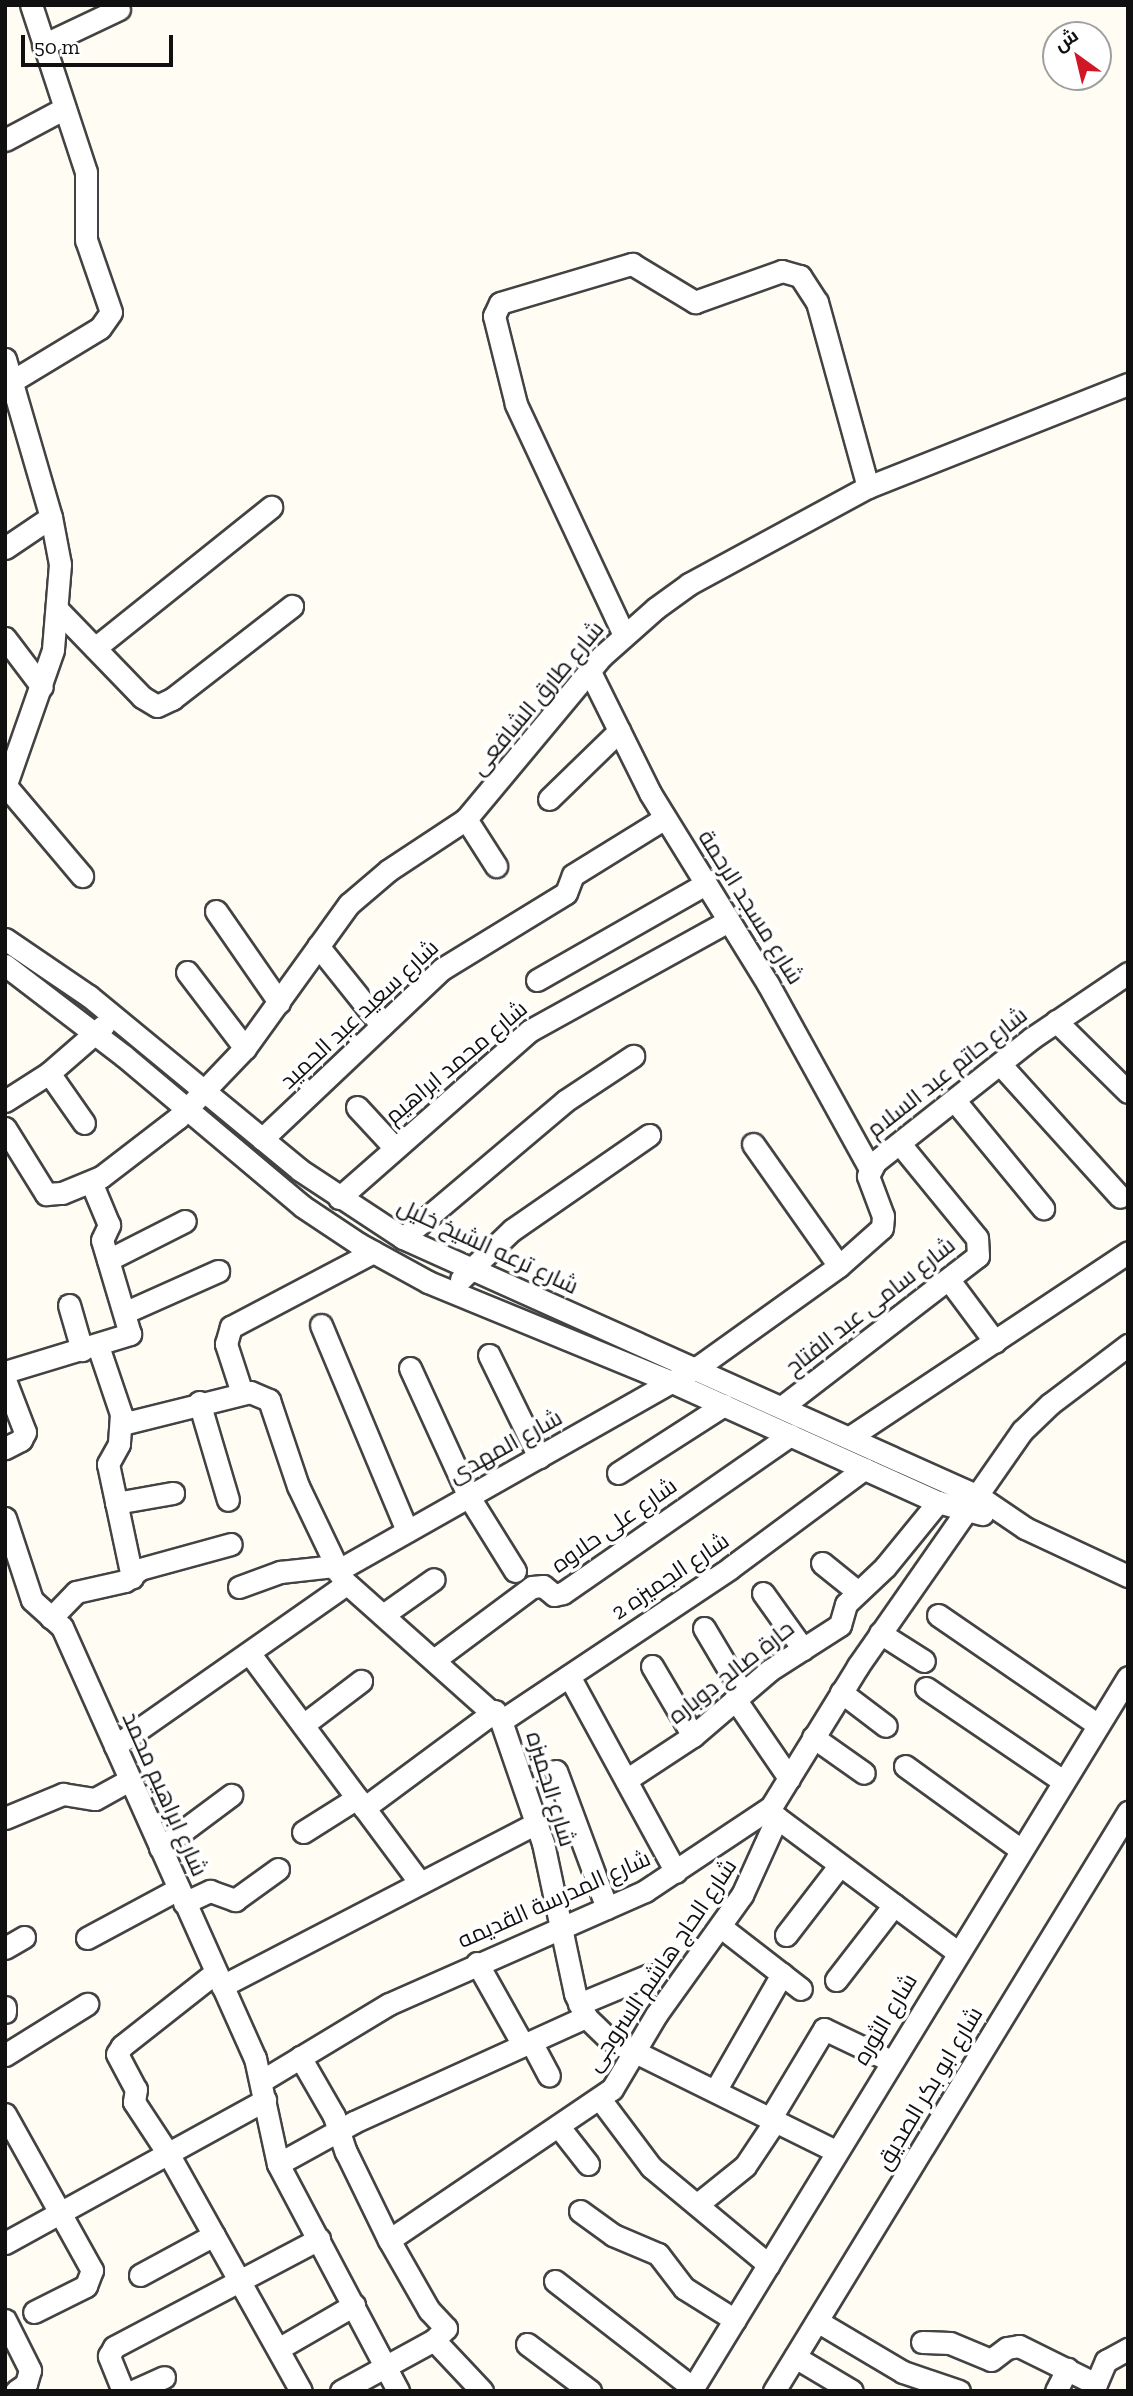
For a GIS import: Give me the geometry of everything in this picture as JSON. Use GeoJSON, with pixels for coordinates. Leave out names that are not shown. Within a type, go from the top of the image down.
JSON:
{"type":"FeatureCollection","features":[{"type":"Feature","properties":{"kind":"street"},"geometry":{"type":"LineString","coordinates":[[14,380],[100,328],[111,312],[86,240],[86,172],[63,109],[31,5]]}},
{"type":"Feature","properties":{"kind":"street"},"geometry":{"type":"LineString","coordinates":[[43,45],[119,9]]}},
{"type":"Feature","properties":{"kind":"street"},"geometry":{"type":"LineString","coordinates":[[5,140],[63,109]]}},
{"type":"Feature","properties":{"kind":"street"},"geometry":{"type":"LineString","coordinates":[[624,635],[516,404],[494,316],[500,303],[632,264],[646,268],[695,302],[782,271],[800,276],[817,302],[868,487]]}},
{"type":"Feature","properties":{"kind":"street"},"geometry":{"type":"LineString","coordinates":[[5,359],[14,380],[51,517],[60,564],[59,611],[42,687],[11,757],[6,787],[82,876]]}},
{"type":"Feature","properties":{"kind":"street","name":"شارع طارق الشافعى"},"geometry":{"type":"LineString","coordinates":[[91,1182],[187,1108],[245,1048],[318,946],[368,886],[466,819],[624,635],[689,584],[868,487],[1128,384]]}},
{"type":"Feature","properties":{"kind":"street"},"geometry":{"type":"LineString","coordinates":[[95,648],[271,507]]}},
{"type":"Feature","properties":{"kind":"street"},"geometry":{"type":"LineString","coordinates":[[5,548],[51,517]]}},
{"type":"Feature","properties":{"kind":"street"},"geometry":{"type":"LineString","coordinates":[[59,611],[146,702],[163,705],[292,606]]}},
{"type":"Feature","properties":{"kind":"street"},"geometry":{"type":"LineString","coordinates":[[5,638],[42,687]]}},
{"type":"Feature","properties":{"kind":"street","name":"شارع مسجد الرحمة"},"geometry":{"type":"LineString","coordinates":[[590,672],[665,818],[768,984],[870,1169]]}},
{"type":"Feature","properties":{"kind":"street"},"geometry":{"type":"LineString","coordinates":[[549,799],[619,731]]}},
{"type":"Feature","properties":{"kind":"street","name":"شارع سعيد عبد الحميد"},"geometry":{"type":"LineString","coordinates":[[262,1139],[463,954],[566,893],[573,875],[665,818]]}},
{"type":"Feature","properties":{"kind":"street"},"geometry":{"type":"LineString","coordinates":[[466,819],[496,866]]}},
{"type":"Feature","properties":{"kind":"street"},"geometry":{"type":"LineString","coordinates":[[537,980],[705,884]]}},
{"type":"Feature","properties":{"kind":"street"},"geometry":{"type":"LineString","coordinates":[[216,911],[279,1002]]}},
{"type":"Feature","properties":{"kind":"street","name":"شارع محمد ابراهيم"},"geometry":{"type":"LineString","coordinates":[[339,1198],[529,1031],[728,921]]}},
{"type":"Feature","properties":{"kind":"street","name":"شارع ترعه الشيخ خليل"},"geometry":{"type":"LineString","coordinates":[[5,939],[39,958],[339,1198],[403,1238],[466,1269],[698,1367],[850,1437],[973,1504],[1002,1514],[1128,1576]]}},
{"type":"Feature","properties":{"kind":"street"},"geometry":{"type":"LineString","coordinates":[[318,946],[382,1026]]}},
{"type":"Feature","properties":{"kind":"street","name":"شارع ترعه الشيخ خليل"},"geometry":{"type":"LineString","coordinates":[[5,965],[96,1034],[302,1206],[373,1252],[453,1293],[672,1382],[938,1502],[973,1504]]}},
{"type":"Feature","properties":{"kind":"street"},"geometry":{"type":"LineString","coordinates":[[187,972],[245,1048]]}},
{"type":"Feature","properties":{"kind":"street","name":"شارع حاتم عبد السلام"},"geometry":{"type":"LineString","coordinates":[[698,1367],[839,1266],[882,1228],[870,1169],[1056,1021],[1125,978]]}},
{"type":"Feature","properties":{"kind":"street"},"geometry":{"type":"LineString","coordinates":[[8,1095],[48,1073],[96,1034],[113,1016]]}},
{"type":"Feature","properties":{"kind":"street"},"geometry":{"type":"LineString","coordinates":[[1056,1021],[1128,1093]]}},
{"type":"Feature","properties":{"kind":"street"},"geometry":{"type":"LineString","coordinates":[[403,1238],[565,1101],[633,1056]]}},
{"type":"Feature","properties":{"kind":"street"},"geometry":{"type":"LineString","coordinates":[[1000,1064],[1120,1197]]}},
{"type":"Feature","properties":{"kind":"street"},"geometry":{"type":"LineString","coordinates":[[48,1073],[84,1123]]}},
{"type":"Feature","properties":{"kind":"street"},"geometry":{"type":"LineString","coordinates":[[956,1101],[1043,1208]]}},
{"type":"Feature","properties":{"kind":"street"},"geometry":{"type":"LineString","coordinates":[[357,1107],[395,1148]]}},
{"type":"Feature","properties":{"kind":"street"},"geometry":{"type":"LineString","coordinates":[[5,1128],[46,1194],[91,1182],[109,1225],[102,1237],[126,1312],[130,1334],[5,1372]]}},
{"type":"Feature","properties":{"kind":"street"},"geometry":{"type":"LineString","coordinates":[[453,1293],[466,1269],[512,1230],[649,1135]]}},
{"type":"Feature","properties":{"kind":"street"},"geometry":{"type":"LineString","coordinates":[[753,1144],[839,1266]]}},
{"type":"Feature","properties":{"kind":"street","name":"شارع سامى عبد الفتاح"},"geometry":{"type":"LineString","coordinates":[[783,1406],[978,1256],[977,1238],[900,1144]]}},
{"type":"Feature","properties":{"kind":"street"},"geometry":{"type":"LineString","coordinates":[[108,1260],[186,1221]]}},
{"type":"Feature","properties":{"kind":"street"},"geometry":{"type":"LineString","coordinates":[[242,1393],[226,1344],[231,1328],[373,1252]]}},
{"type":"Feature","properties":{"kind":"street"},"geometry":{"type":"LineString","coordinates":[[850,1437],[1128,1252]]}},
{"type":"Feature","properties":{"kind":"street"},"geometry":{"type":"LineString","coordinates":[[126,1312],[218,1271]]}},
{"type":"Feature","properties":{"kind":"street"},"geometry":{"type":"LineString","coordinates":[[949,1280],[995,1342]]}},
{"type":"Feature","properties":{"kind":"street"},"geometry":{"type":"LineString","coordinates":[[69,1305],[122,1423],[119,1444],[108,1460],[132,1577]]}},
{"type":"Feature","properties":{"kind":"street"},"geometry":{"type":"LineString","coordinates":[[321,1325],[407,1531]]}},
{"type":"Feature","properties":{"kind":"street","name":"شارع المدرسة القديمه"},"geometry":{"type":"LineString","coordinates":[[5,2243],[169,2155],[264,2090],[300,2057],[389,2004],[607,1908],[676,1872],[771,1814],[789,1778],[841,1692],[1022,1431],[1050,1404],[1128,1345]]}},
{"type":"Feature","properties":{"kind":"street"},"geometry":{"type":"LineString","coordinates":[[489,1355],[539,1457]]}},
{"type":"Feature","properties":{"kind":"street","name":"شارع المهدى"},"geometry":{"type":"LineString","coordinates":[[115,1746],[250,1654],[339,1574],[407,1531],[698,1367]]}},
{"type":"Feature","properties":{"kind":"street"},"geometry":{"type":"LineString","coordinates":[[410,1368],[469,1497],[515,1570]]}},
{"type":"Feature","properties":{"kind":"street"},"geometry":{"type":"LineString","coordinates":[[122,1423],[242,1393],[257,1392],[269,1400],[298,1486],[339,1574],[498,1716]]}},
{"type":"Feature","properties":{"kind":"street"},"geometry":{"type":"LineString","coordinates":[[8,1394],[14,1443]]}},
{"type":"Feature","properties":{"kind":"street"},"geometry":{"type":"LineString","coordinates":[[200,1402],[228,1500]]}},
{"type":"Feature","properties":{"kind":"street"},"geometry":{"type":"LineString","coordinates":[[618,1473],[724,1405]]}},
{"type":"Feature","properties":{"kind":"street","name":"شارع على حلاوه"},"geometry":{"type":"LineString","coordinates":[[434,1660],[532,1587],[543,1586],[554,1595],[563,1594],[790,1435]]}},
{"type":"Feature","properties":{"kind":"street","name":"شارع الجميزه 2"},"geometry":{"type":"LineString","coordinates":[[303,1832],[361,1803],[498,1716],[569,1676],[730,1568],[864,1469]]}},
{"type":"Feature","properties":{"kind":"street"},"geometry":{"type":"LineString","coordinates":[[116,1503],[173,1493]]}},
{"type":"Feature","properties":{"kind":"street","name":"حارة صالح دوباره"},"geometry":{"type":"LineString","coordinates":[[626,1780],[694,1736],[739,1695],[842,1622],[844,1606],[885,1567],[938,1502]]}},
{"type":"Feature","properties":{"kind":"street","name":"شارع ابراهيم محمد"},"geometry":{"type":"LineString","coordinates":[[5,1518],[32,1600],[62,1628],[219,1979],[264,2090],[269,2137],[278,2164],[398,2391]]}},
{"type":"Feature","properties":{"kind":"street"},"geometry":{"type":"LineString","coordinates":[[51,1618],[76,1592],[132,1577],[140,1569],[231,1544]]}},
{"type":"Feature","properties":{"kind":"street"},"geometry":{"type":"LineString","coordinates":[[822,1563],[858,1592]]}},
{"type":"Feature","properties":{"kind":"street"},"geometry":{"type":"LineString","coordinates":[[239,1587],[280,1572],[339,1574]]}},
{"type":"Feature","properties":{"kind":"street"},"geometry":{"type":"LineString","coordinates":[[383,1615],[434,1579]]}},
{"type":"Feature","properties":{"kind":"street"},"geometry":{"type":"LineString","coordinates":[[763,1593],[803,1648]]}},
{"type":"Feature","properties":{"kind":"street"},"geometry":{"type":"LineString","coordinates":[[938,1615],[1098,1725]]}},
{"type":"Feature","properties":{"kind":"street"},"geometry":{"type":"LineString","coordinates":[[704,1628],[739,1695],[789,1778]]}},
{"type":"Feature","properties":{"kind":"street"},"geometry":{"type":"LineString","coordinates":[[880,1633],[924,1661]]}},
{"type":"Feature","properties":{"kind":"street"},"geometry":{"type":"LineString","coordinates":[[250,1654],[420,1883]]}},
{"type":"Feature","properties":{"kind":"street"},"geometry":{"type":"LineString","coordinates":[[652,1666],[694,1736]]}},
{"type":"Feature","properties":{"kind":"street"},"geometry":{"type":"LineString","coordinates":[[569,1676],[676,1872]]}},
{"type":"Feature","properties":{"kind":"street","name":"شارع الثوره"},"geometry":{"type":"LineString","coordinates":[[692,2389],[957,1952],[1128,1677]]}},
{"type":"Feature","properties":{"kind":"street"},"geometry":{"type":"LineString","coordinates":[[303,1725],[361,1681]]}},
{"type":"Feature","properties":{"kind":"street"},"geometry":{"type":"LineString","coordinates":[[926,1688],[1063,1781]]}},
{"type":"Feature","properties":{"kind":"street"},"geometry":{"type":"LineString","coordinates":[[841,1692],[886,1726]]}},
{"type":"Feature","properties":{"kind":"street","name":"شارع الجميزه"},"geometry":{"type":"LineString","coordinates":[[498,1716],[537,1823],[560,1928],[583,2011]]}},
{"type":"Feature","properties":{"kind":"street"},"geometry":{"type":"LineString","coordinates":[[813,1737],[864,1773]]}},
{"type":"Feature","properties":{"kind":"street"},"geometry":{"type":"LineString","coordinates":[[905,1766],[1021,1850]]}},
{"type":"Feature","properties":{"kind":"street"},"geometry":{"type":"LineString","coordinates":[[556,1771],[607,1908]]}},
{"type":"Feature","properties":{"kind":"street"},"geometry":{"type":"LineString","coordinates":[[5,1818],[63,1794],[95,1799],[129,1780]]}},
{"type":"Feature","properties":{"kind":"street"},"geometry":{"type":"LineString","coordinates":[[160,1848],[231,1795]]}},
{"type":"Feature","properties":{"kind":"street","name":"شارع ابو بكر الصديق"},"geometry":{"type":"LineString","coordinates":[[774,2391],[1128,1812]]}},
{"type":"Feature","properties":{"kind":"street"},"geometry":{"type":"LineString","coordinates":[[771,1814],[957,1952]]}},
{"type":"Feature","properties":{"kind":"street","name":"شارع الحاج هاشم السروجى"},"geometry":{"type":"LineString","coordinates":[[389,2240],[600,2099],[620,2079],[634,2052],[757,1871],[771,1814]]}},
{"type":"Feature","properties":{"kind":"street"},"geometry":{"type":"LineString","coordinates":[[301,2391],[169,2155],[134,2102],[136,2089],[118,2049],[219,1979],[420,1883],[537,1823]]}},
{"type":"Feature","properties":{"kind":"street"},"geometry":{"type":"LineString","coordinates":[[786,1935],[840,1865]]}},
{"type":"Feature","properties":{"kind":"street"},"geometry":{"type":"LineString","coordinates":[[87,1938],[181,1896],[211,1891],[235,1900],[278,1869]]}},
{"type":"Feature","properties":{"kind":"street"},"geometry":{"type":"LineString","coordinates":[[836,1980],[894,1905]]}},
{"type":"Feature","properties":{"kind":"street"},"geometry":{"type":"LineString","coordinates":[[721,1927],[801,1989]]}},
{"type":"Feature","properties":{"kind":"street"},"geometry":{"type":"LineString","coordinates":[[5,1948],[24,1937]]}},
{"type":"Feature","properties":{"kind":"street"},"geometry":{"type":"LineString","coordinates":[[477,1963],[549,2076]]}},
{"type":"Feature","properties":{"kind":"street"},"geometry":{"type":"LineString","coordinates":[[715,2091],[782,1974]]}},
{"type":"Feature","properties":{"kind":"street"},"geometry":{"type":"LineString","coordinates":[[278,2164],[339,2130],[527,2044],[649,1975]]}},
{"type":"Feature","properties":{"kind":"street"},"geometry":{"type":"LineString","coordinates":[[5,2055],[88,2004]]}},
{"type":"Feature","properties":{"kind":"street"},"geometry":{"type":"LineString","coordinates":[[5,2007],[5,2012]]}},
{"type":"Feature","properties":{"kind":"street"},"geometry":{"type":"LineString","coordinates":[[583,2011],[609,2039],[836,2151]]}},
{"type":"Feature","properties":{"kind":"street"},"geometry":{"type":"LineString","coordinates":[[699,2203],[744,2166],[824,2029],[834,2030],[891,2061]]}},
{"type":"Feature","properties":{"kind":"street"},"geometry":{"type":"LineString","coordinates":[[300,2057],[339,2130],[389,2240],[440,2335],[482,2391]]}},
{"type":"Feature","properties":{"kind":"street"},"geometry":{"type":"LineString","coordinates":[[600,2099],[651,2167],[699,2203],[738,2243],[769,2265]]}},
{"type":"Feature","properties":{"kind":"street"},"geometry":{"type":"LineString","coordinates":[[5,2114],[90,2265],[92,2279],[86,2286],[34,2312]]}},
{"type":"Feature","properties":{"kind":"street"},"geometry":{"type":"LineString","coordinates":[[559,2127],[588,2164]]}},
{"type":"Feature","properties":{"kind":"street"},"geometry":{"type":"LineString","coordinates":[[580,2211],[620,2239],[658,2253],[684,2288],[735,2320]]}},
{"type":"Feature","properties":{"kind":"street"},"geometry":{"type":"LineString","coordinates":[[140,2275],[214,2235]]}},
{"type":"Feature","properties":{"kind":"street"},"geometry":{"type":"LineString","coordinates":[[122,2391],[109,2357],[114,2347],[319,2239]]}},
{"type":"Feature","properties":{"kind":"street"},"geometry":{"type":"LineString","coordinates":[[555,2281],[692,2389]]}},
{"type":"Feature","properties":{"kind":"street"},"geometry":{"type":"LineString","coordinates":[[278,2348],[354,2305]]}},
{"type":"Feature","properties":{"kind":"street"},"geometry":{"type":"LineString","coordinates":[[5,2320],[30,2370],[26,2384],[16,2391]]}},
{"type":"Feature","properties":{"kind":"street"},"geometry":{"type":"LineString","coordinates":[[817,2321],[903,2372],[959,2391]]}},
{"type":"Feature","properties":{"kind":"street"},"geometry":{"type":"LineString","coordinates":[[341,2391],[440,2335]]}},
{"type":"Feature","properties":{"kind":"street"},"geometry":{"type":"LineString","coordinates":[[922,2342],[950,2343],[992,2360],[1015,2346],[1066,2369],[1094,2387],[1106,2361],[1128,2349]]}},
{"type":"Feature","properties":{"kind":"street"},"geometry":{"type":"LineString","coordinates":[[527,2344],[590,2391]]}},
{"type":"Feature","properties":{"kind":"street"},"geometry":{"type":"LineString","coordinates":[[795,2357],[852,2391]]}},
{"type":"Feature","properties":{"kind":"street"},"geometry":{"type":"LineString","coordinates":[[1055,2391],[1066,2369]]}},
{"type":"Feature","properties":{"kind":"street"},"geometry":{"type":"LineString","coordinates":[[133,2391],[164,2377]]}}]}
